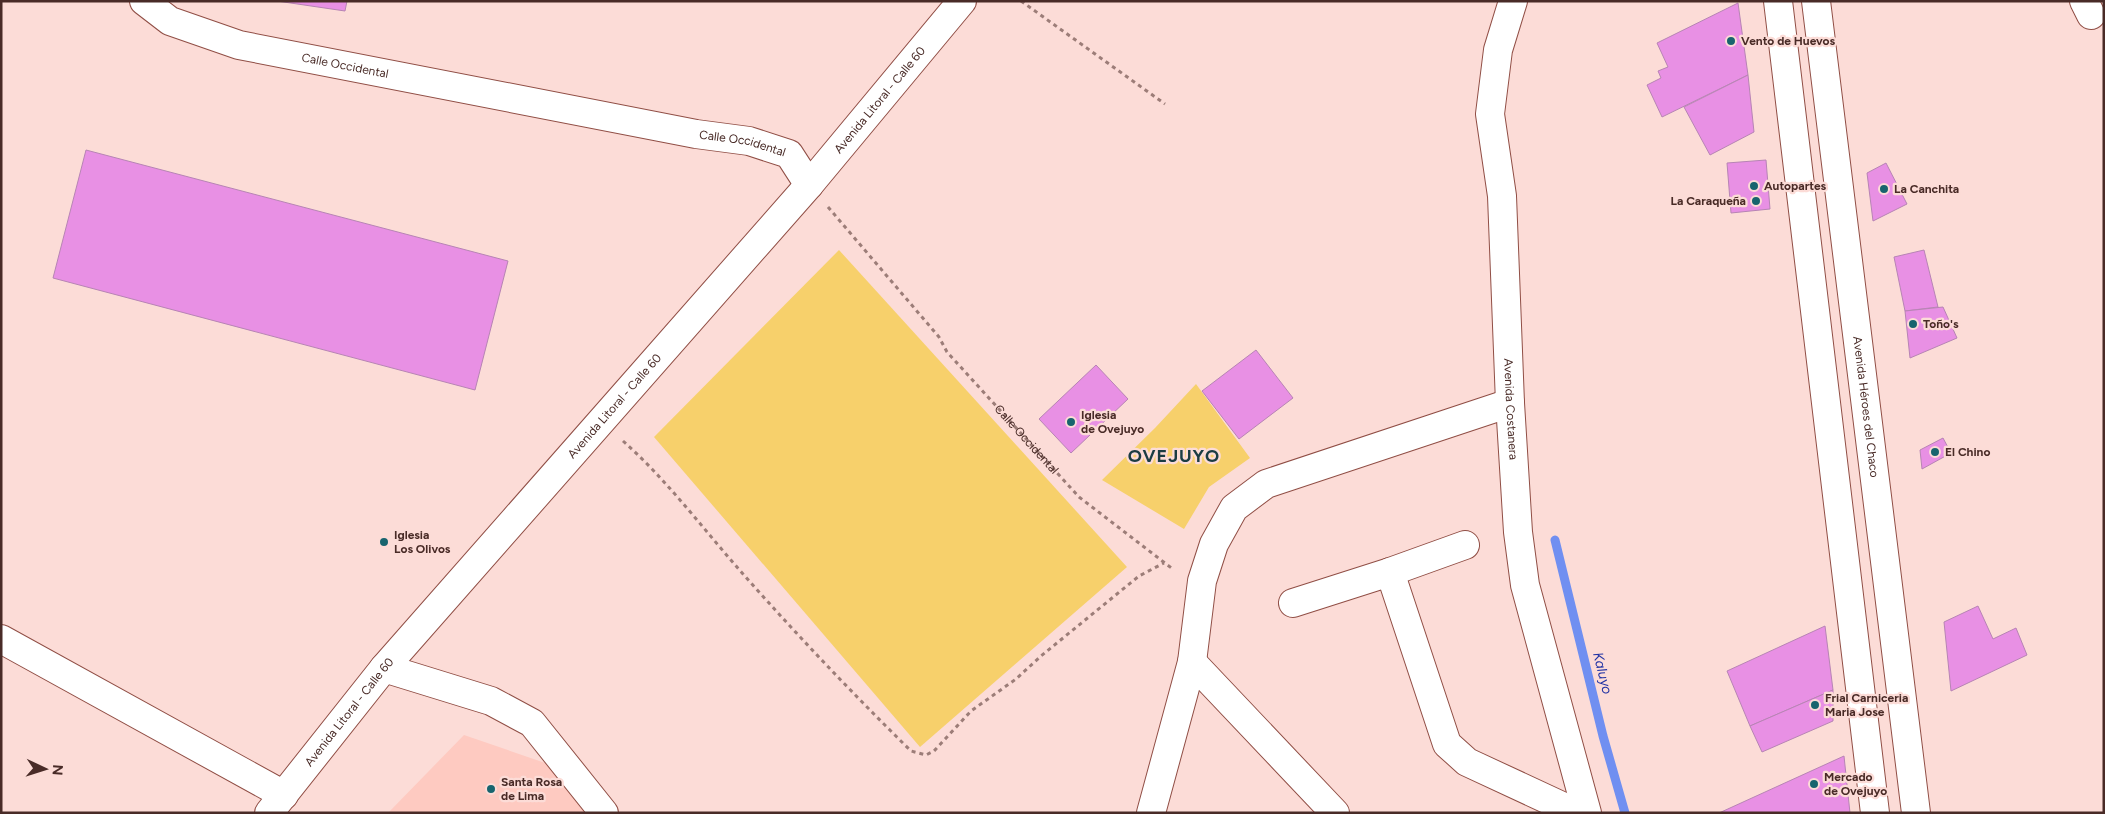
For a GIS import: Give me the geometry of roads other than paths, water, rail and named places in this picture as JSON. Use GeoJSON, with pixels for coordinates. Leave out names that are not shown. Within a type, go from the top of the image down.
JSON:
{"type":"FeatureCollection","features":[{"type":"Feature","properties":{"kind":"street","name":"Calle Occidental"},"geometry":{"type":"LineString","coordinates":[[144,1],[170,21],[239,46],[696,134],[749,141],[789,154],[809,185]]}},
{"type":"Feature","properties":{"kind":"street","name":"Avenida Litoral - Calle 60"},"geometry":{"type":"LineString","coordinates":[[277,804],[384,668],[809,185],[962,1]]}},
{"type":"Feature","properties":{"kind":"street","name":"Avenida Costanera"},"geometry":{"type":"LineString","coordinates":[[1513,1],[1498,50],[1490,114],[1502,196],[1510,403],[1518,532],[1525,585],[1586,813]]}},
{"type":"Feature","properties":{"kind":"street"},"geometry":{"type":"LineString","coordinates":[[1778,1],[1875,813]]}},
{"type":"Feature","properties":{"kind":"street","name":"Avenida Héroes del Chaco"},"geometry":{"type":"LineString","coordinates":[[1816,1],[1916,813]]}},
{"type":"Feature","properties":{"kind":"street"},"geometry":{"type":"LineString","coordinates":[[1151,813],[1192,662],[1202,581],[1214,544],[1234,508],[1266,484],[1510,403]]}},
{"type":"Feature","properties":{"kind":"street"},"geometry":{"type":"LineString","coordinates":[[1293,603],[1390,572],[1465,545]]}},
{"type":"Feature","properties":{"kind":"street"},"geometry":{"type":"LineString","coordinates":[[1390,572],[1447,744],[1467,762],[1566,808],[1586,813]]}},
{"type":"Feature","properties":{"kind":"street"},"geometry":{"type":"LineString","coordinates":[[1,640],[277,804]]}},
{"type":"Feature","properties":{"kind":"street"},"geometry":{"type":"LineString","coordinates":[[1192,662],[1335,813]]}},
{"type":"Feature","properties":{"kind":"street"},"geometry":{"type":"LineString","coordinates":[[384,668],[491,701],[532,723],[604,813]]}},
{"type":"Feature","properties":{"kind":"waterway","name":"Kaluyo"},"geometry":{"type":"LineString","coordinates":[[1555,540],[1603,736],[1625,813]]}},
{"type":"Feature","properties":{"kind":"place","name":"Vento de Huevos"},"geometry":{"type":"Point","coordinates":[1731,41]}},
{"type":"Feature","properties":{"kind":"place","name":"Autopartes"},"geometry":{"type":"Point","coordinates":[1754,186]}},
{"type":"Feature","properties":{"kind":"place","name":"La Canchita"},"geometry":{"type":"Point","coordinates":[1884,189]}},
{"type":"Feature","properties":{"kind":"place","name":"La Caraqueña"},"geometry":{"type":"Point","coordinates":[1756,201]}},
{"type":"Feature","properties":{"kind":"place","name":"Toño's"},"geometry":{"type":"Point","coordinates":[1913,324]}},
{"type":"Feature","properties":{"kind":"place","name":"Iglesia de Ovejuyo"},"geometry":{"type":"Point","coordinates":[1071,422]}},
{"type":"Feature","properties":{"kind":"place","name":"El Chino"},"geometry":{"type":"Point","coordinates":[1935,452]}},
{"type":"Feature","properties":{"kind":"place","name":"Iglesia Los Olivos"},"geometry":{"type":"Point","coordinates":[384,542]}},
{"type":"Feature","properties":{"kind":"place","name":"Frial Carniceria Maria Jose"},"geometry":{"type":"Point","coordinates":[1815,705]}},
{"type":"Feature","properties":{"kind":"place","name":"Mercado de Ovejuyo"},"geometry":{"type":"Point","coordinates":[1814,784]}},
{"type":"Feature","properties":{"kind":"place","name":"Santa Rosa de Lima"},"geometry":{"type":"Point","coordinates":[491,789]}},
{"type":"Feature","properties":{"kind":"district","name":"OVEJUYO"},"geometry":{"type":"Point","coordinates":[1174,456]}}]}
